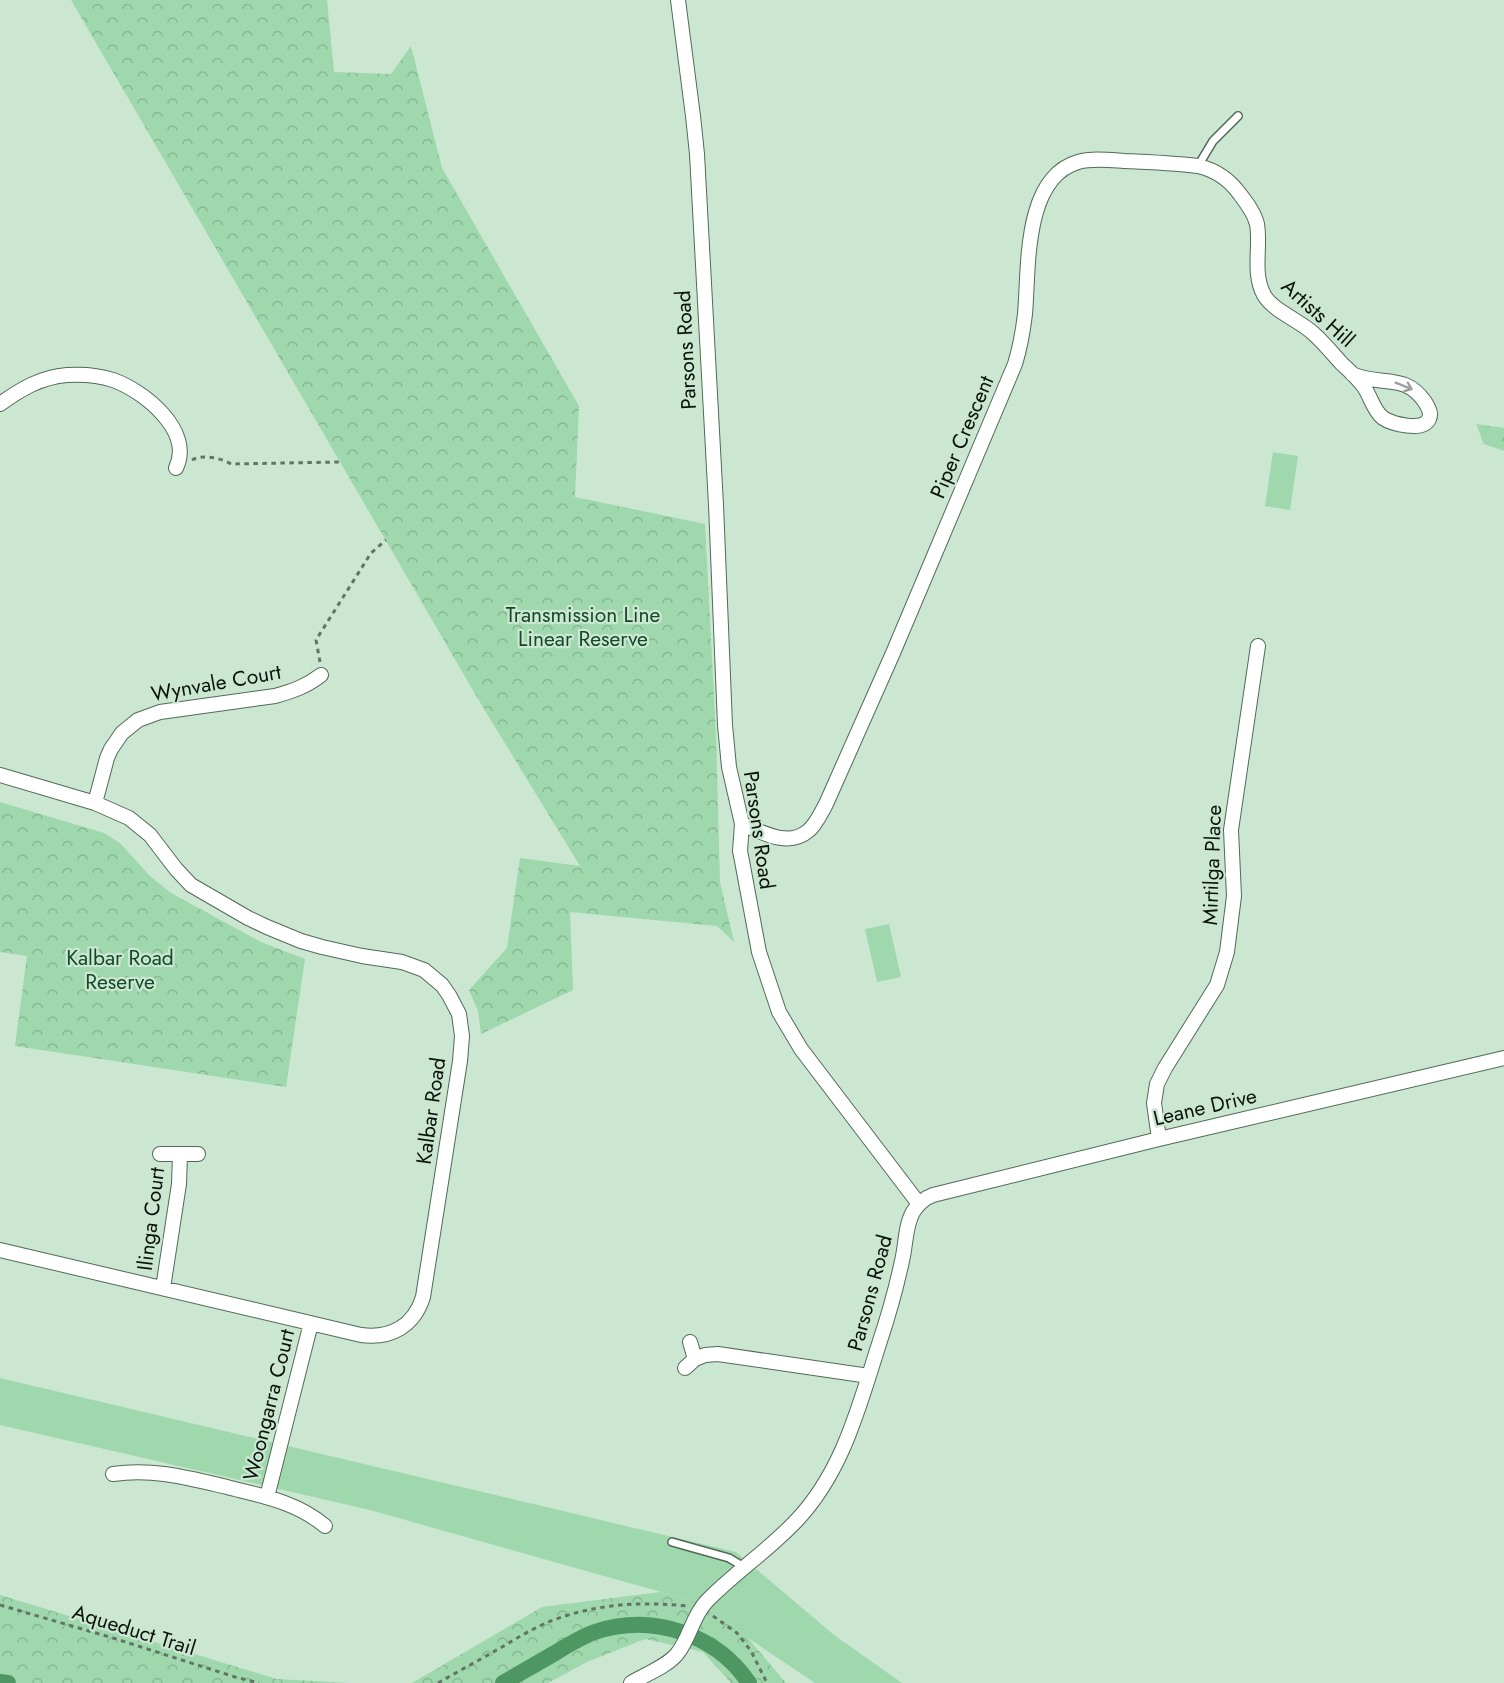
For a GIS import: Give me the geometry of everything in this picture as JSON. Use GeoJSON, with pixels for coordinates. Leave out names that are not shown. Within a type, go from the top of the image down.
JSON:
{"type":"FeatureCollection","features":[{"type":"Feature","properties":{"kind":"street","name":"Parsons Road"},"geometry":{"type":"LineString","coordinates":[[631,1683],[675,1656],[701,1608],[796,1521],[823,1487],[840,1457],[869,1376],[894,1294],[909,1222],[919,1204],[801,1049],[782,1018],[764,970],[754,933],[740,850],[742,824],[732,785],[726,743],[697,154],[678,0]]}},
{"type":"Feature","properties":{"kind":"street","name":"Piper Crescent"},"geometry":{"type":"LineString","coordinates":[[742,824],[777,838],[790,839],[801,836],[813,826],[841,773],[903,632],[1015,364],[1023,326],[1035,216],[1039,202],[1049,184],[1062,170],[1087,160],[1198,166]]}},
{"type":"Feature","properties":{"kind":"street","name":"Artists Hill"},"geometry":{"type":"LineString","coordinates":[[1198,166],[1215,171],[1230,182],[1254,215],[1258,231],[1259,279],[1264,296],[1270,303],[1314,333],[1366,390],[1380,415],[1402,425],[1423,424],[1429,419],[1428,406],[1419,394],[1408,386],[1392,381],[1366,380],[1352,374]]}},
{"type":"Feature","properties":{"kind":"street"},"geometry":{"type":"LineString","coordinates":[[0,404],[29,385],[54,377],[92,375],[115,381],[145,398],[174,430],[178,436],[180,452],[176,468]]}},
{"type":"Feature","properties":{"kind":"street","name":"Mirtilga Place"},"geometry":{"type":"LineString","coordinates":[[1158,1139],[1154,1103],[1157,1084],[1217,985],[1226,958],[1234,896],[1232,816],[1258,646]]}},
{"type":"Feature","properties":{"kind":"street","name":"Wynvale Court"},"geometry":{"type":"LineString","coordinates":[[95,802],[111,749],[122,733],[138,720],[160,711],[275,696],[301,688],[321,675]]}},
{"type":"Feature","properties":{"kind":"street","name":"Kalbar Road"},"geometry":{"type":"LineString","coordinates":[[0,776],[95,802],[118,813],[140,826],[155,840],[191,885],[248,918],[284,935],[322,947],[413,965],[434,977],[446,990],[455,1004],[461,1025],[461,1054],[426,1284],[415,1315],[401,1328],[381,1336],[361,1335],[0,1250]]}},
{"type":"Feature","properties":{"kind":"street","name":"Leane Drive"},"geometry":{"type":"LineString","coordinates":[[919,1204],[933,1195],[1158,1139],[1504,1058]]}},
{"type":"Feature","properties":{"kind":"street"},"geometry":{"type":"LineString","coordinates":[[160,1154],[198,1154]]}},
{"type":"Feature","properties":{"kind":"street","name":"Ilinga Court"},"geometry":{"type":"LineString","coordinates":[[163,1288],[179,1184],[180,1154]]}},
{"type":"Feature","properties":{"kind":"street","name":"Woongarra Court"},"geometry":{"type":"LineString","coordinates":[[267,1497],[311,1323]]}},
{"type":"Feature","properties":{"kind":"street"},"geometry":{"type":"LineString","coordinates":[[690,1342],[690,1364],[705,1355],[718,1354],[869,1376]]}},
{"type":"Feature","properties":{"kind":"street","name":"Woongarra Court"},"geometry":{"type":"LineString","coordinates":[[113,1474],[162,1473],[267,1497],[305,1511],[325,1526]]}},
{"type":"Feature","properties":{"kind":"lane"},"geometry":{"type":"LineString","coordinates":[[1198,166],[1213,141],[1238,116]]}},
{"type":"Feature","properties":{"kind":"lane"},"geometry":{"type":"LineString","coordinates":[[672,1542],[729,1558],[744,1567]]}},
{"type":"Feature","properties":{"kind":"path"},"geometry":{"type":"LineString","coordinates":[[176,468],[197,457],[223,459],[231,464],[340,462]]}},
{"type":"Feature","properties":{"kind":"path"},"geometry":{"type":"LineString","coordinates":[[321,675],[316,640],[371,553],[386,540]]}},
{"type":"Feature","properties":{"kind":"path"},"geometry":{"type":"LineString","coordinates":[[438,1683],[534,1629],[564,1617],[595,1608],[656,1603],[701,1608],[737,1633],[751,1651],[767,1683]]}},
{"type":"Feature","properties":{"kind":"path","name":"Aqueduct Trail"},"geometry":{"type":"LineString","coordinates":[[0,1605],[259,1683]]}},
{"type":"Feature","properties":{"kind":"green space","name":"Transmission Line Linear Reserve"},"geometry":{"type":"Polygon","coordinates":[[[71,0],[327,0],[334,72],[391,74],[411,46],[442,168],[579,406],[575,497],[705,524],[716,736],[720,882],[734,942],[717,926],[570,912],[573,990],[481,1034],[478,1011],[469,990],[507,948],[520,858],[580,866],[481,704],[71,0]]]}},
{"type":"Feature","properties":{"kind":"green space"},"geometry":{"type":"Polygon","coordinates":[[[1476,424],[1504,428],[1504,451],[1484,444],[1476,424]]]}},
{"type":"Feature","properties":{"kind":"green space"},"geometry":{"type":"Polygon","coordinates":[[[1273,452],[1298,456],[1290,510],[1265,506],[1273,452]]]}},
{"type":"Feature","properties":{"kind":"green space","name":"Kalbar Road Reserve"},"geometry":{"type":"Polygon","coordinates":[[[0,802],[104,833],[120,843],[150,876],[171,893],[261,942],[305,959],[286,1087],[15,1046],[27,956],[0,952],[0,802]]]}},
{"type":"Feature","properties":{"kind":"green space"},"geometry":{"type":"Polygon","coordinates":[[[889,924],[901,977],[877,982],[865,929],[889,924]]]}},
{"type":"Feature","properties":{"kind":"green space"},"geometry":{"type":"Polygon","coordinates":[[[0,1378],[736,1552],[834,1635],[902,1683],[815,1683],[693,1601],[370,1510],[0,1425],[0,1378]]]}},
{"type":"Feature","properties":{"kind":"green space"},"geometry":{"type":"Polygon","coordinates":[[[660,1592],[693,1601],[747,1637],[786,1683],[731,1683],[703,1652],[645,1639],[587,1662],[548,1683],[412,1683],[542,1607],[660,1592]]]}},
{"type":"Feature","properties":{"kind":"green space"},"geometry":{"type":"Polygon","coordinates":[[[0,1595],[277,1679],[348,1683],[0,1683],[0,1595]]]}},
{"type":"Feature","properties":{"kind":"waterway"},"geometry":{"type":"LineString","coordinates":[[503,1683],[590,1634],[617,1627],[638,1625],[660,1627],[701,1640],[735,1666],[749,1683]]}},
{"type":"Feature","properties":{"kind":"waterway"},"geometry":{"type":"LineString","coordinates":[[0,1682],[8,1683]]}}]}
